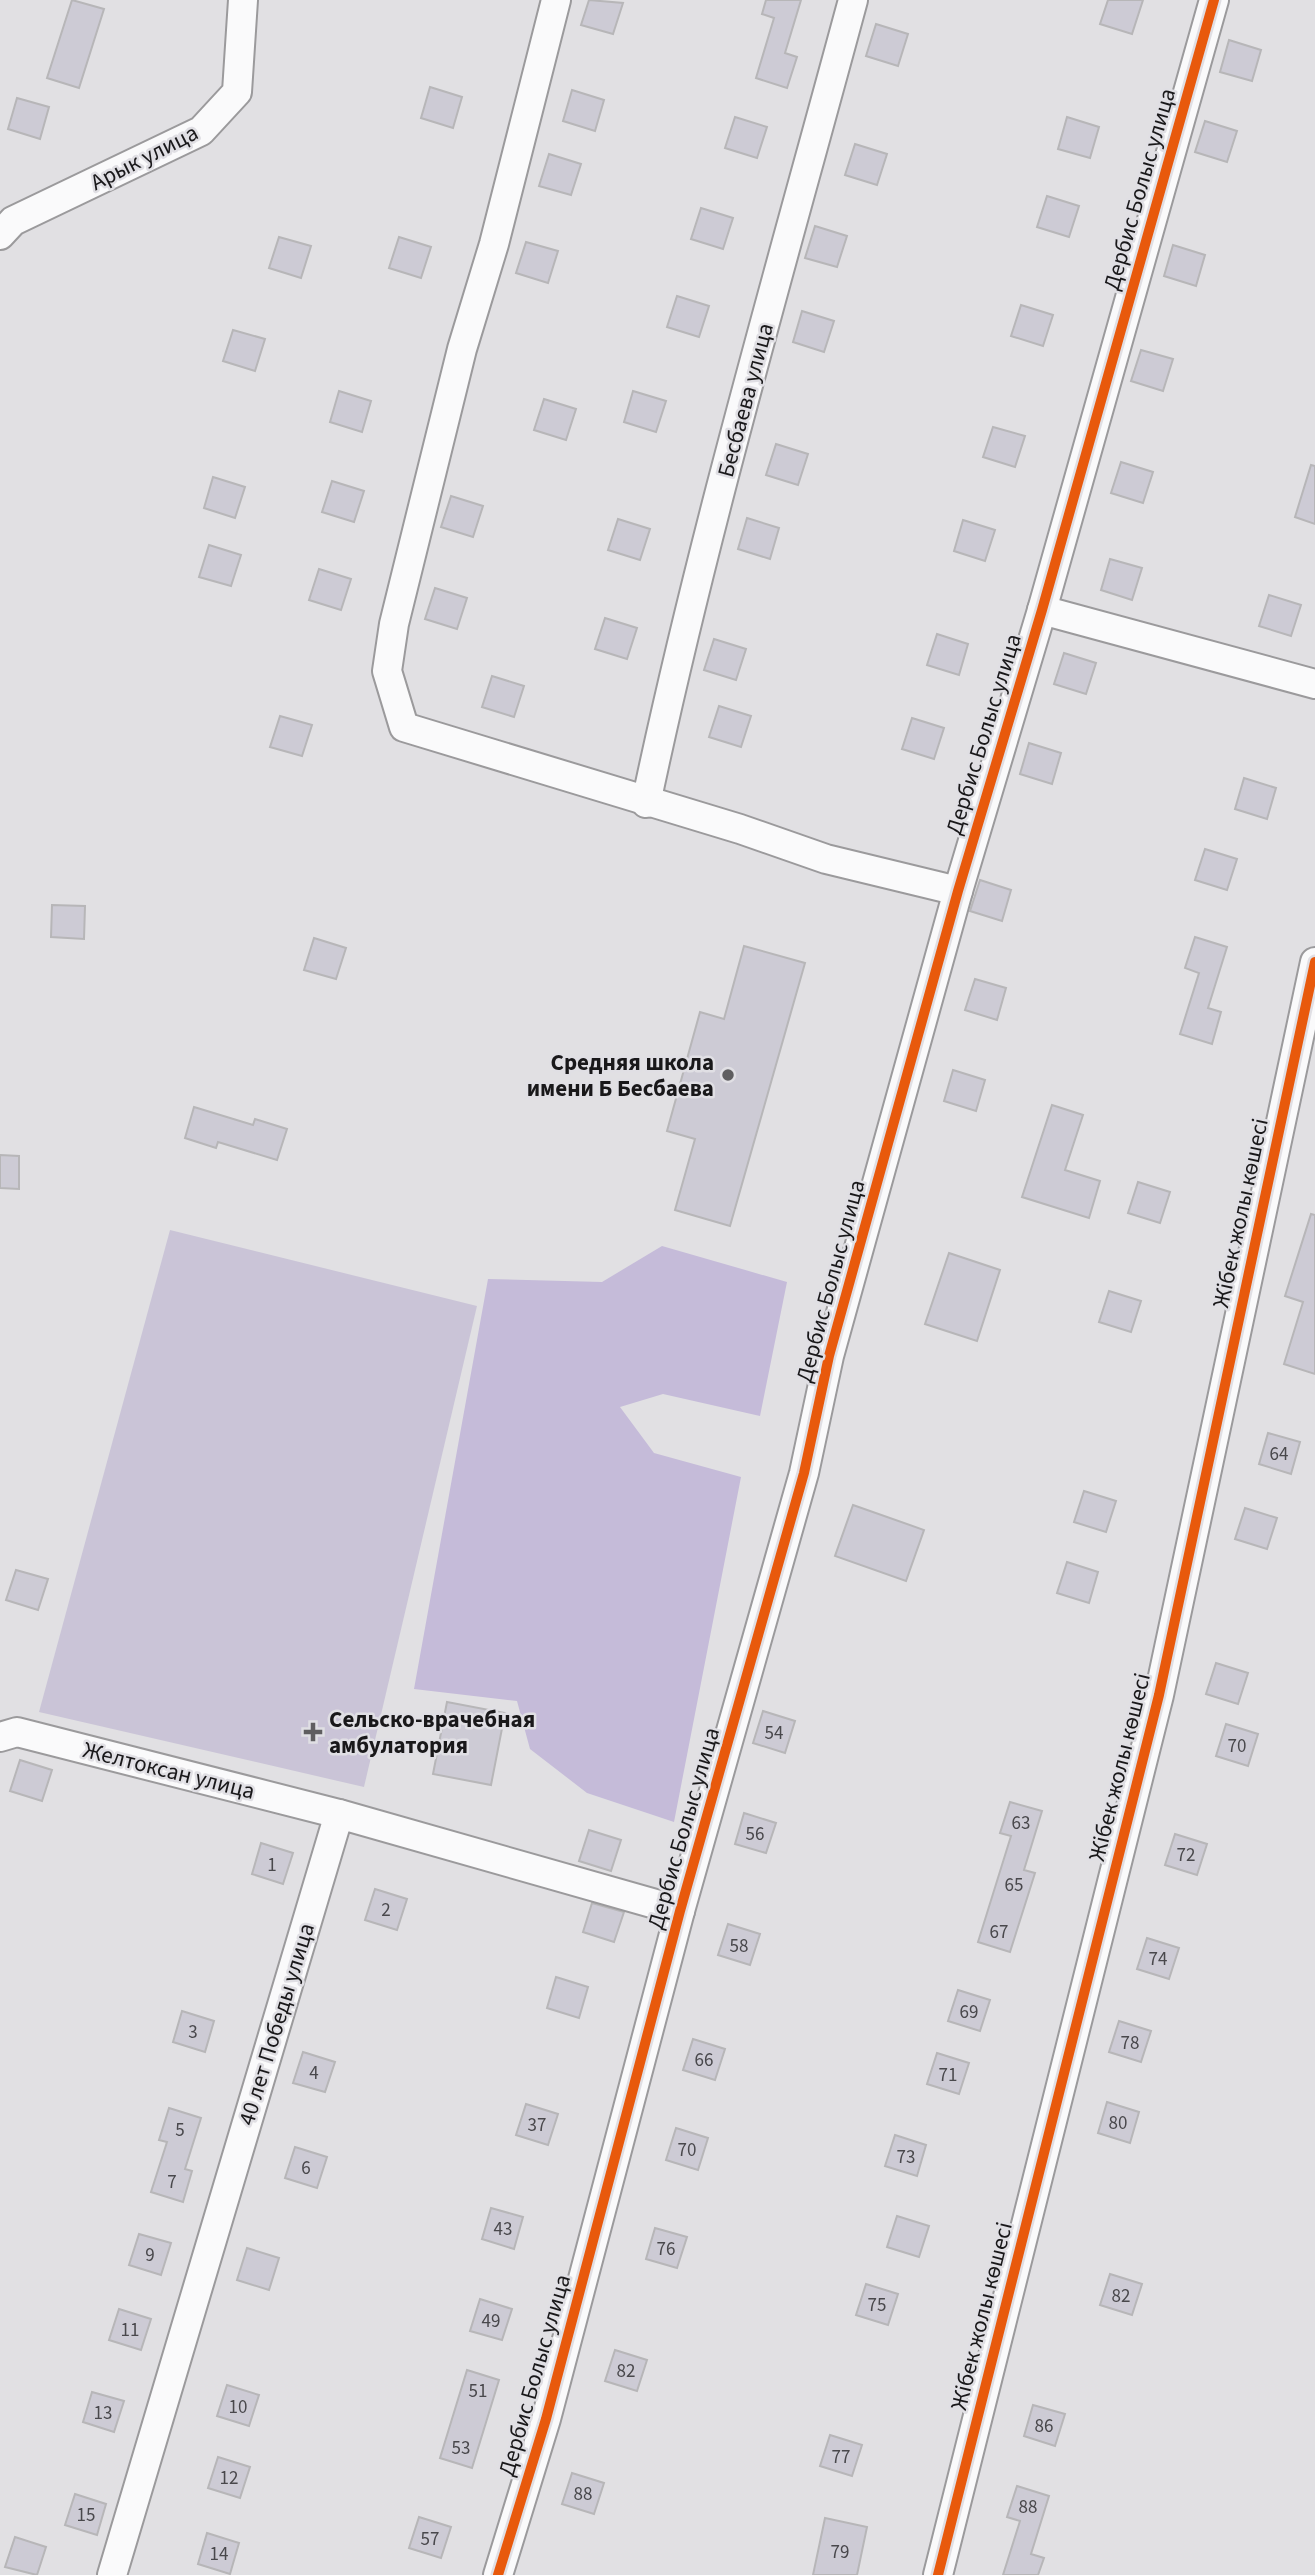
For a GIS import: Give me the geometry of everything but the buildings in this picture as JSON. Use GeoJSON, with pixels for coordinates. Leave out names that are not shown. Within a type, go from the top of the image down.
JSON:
{"type":"FeatureCollection","features":[{"type":"Feature","properties":{"kind":"street","name":"Арык улица"},"geometry":{"type":"LineString","coordinates":[[0,236],[13,221],[201,131],[237,92],[243,0]]}},
{"type":"Feature","properties":{"kind":"street"},"geometry":{"type":"LineString","coordinates":[[556,0],[494,244],[462,349],[394,624],[387,671],[404,727],[646,803],[740,829],[826,859],[958,891]]}},
{"type":"Feature","properties":{"kind":"street","name":"Бесбаева улица"},"geometry":{"type":"LineString","coordinates":[[646,803],[672,680],[713,515],[853,0]]}},
{"type":"Feature","properties":{"kind":"street","name":"Дербис Болыс улица"},"geometry":{"type":"LineString","coordinates":[[498,2575],[546,2419],[680,1911],[804,1473],[830,1356],[958,891],[1042,610],[1214,0]]}},
{"type":"Feature","properties":{"kind":"street"},"geometry":{"type":"LineString","coordinates":[[1042,610],[1315,684]]}},
{"type":"Feature","properties":{"kind":"street","name":"Жібек жолы көшесі"},"geometry":{"type":"LineString","coordinates":[[938,2575],[1159,1695],[1315,962]]}},
{"type":"Feature","properties":{"kind":"street","name":"Желтоксан улица"},"geometry":{"type":"LineString","coordinates":[[0,1737],[17,1732],[339,1814]]}},
{"type":"Feature","properties":{"kind":"street"},"geometry":{"type":"LineString","coordinates":[[339,1814],[680,1911]]}},
{"type":"Feature","properties":{"kind":"street","name":"40 лет Победы улица"},"geometry":{"type":"LineString","coordinates":[[112,2575],[339,1814]]}},
{"type":"Feature","properties":{"kind":"shaded area"},"geometry":{"type":"Polygon","coordinates":[[[170,1230],[477,1306],[364,1787],[39,1712],[170,1230]]]}},
{"type":"Feature","properties":{"kind":"shaded area"},"geometry":{"type":"Polygon","coordinates":[[[662,1246],[787,1282],[760,1416],[663,1394],[620,1407],[654,1453],[741,1477],[674,1822],[587,1793],[530,1749],[517,1701],[414,1689],[488,1279],[602,1282],[662,1246]]]}},
{"type":"Feature","properties":{"kind":"cycle path"},"geometry":{"type":"LineString","coordinates":[[498,2575],[546,2419],[680,1911],[804,1473],[829,1356],[958,891],[1042,610],[1214,0]]}},
{"type":"Feature","properties":{"kind":"cycle path"},"geometry":{"type":"LineString","coordinates":[[938,2575],[1159,1695],[1315,962]]}},
{"type":"Feature","properties":{"kind":"place","name":"Средняя школа имени Б Бесбаева"},"geometry":{"type":"Point","coordinates":[728,1075]}},
{"type":"Feature","properties":{"kind":"place","name":"Сельско-врачебная амбулатория"},"geometry":{"type":"Point","coordinates":[313,1732]}}]}
